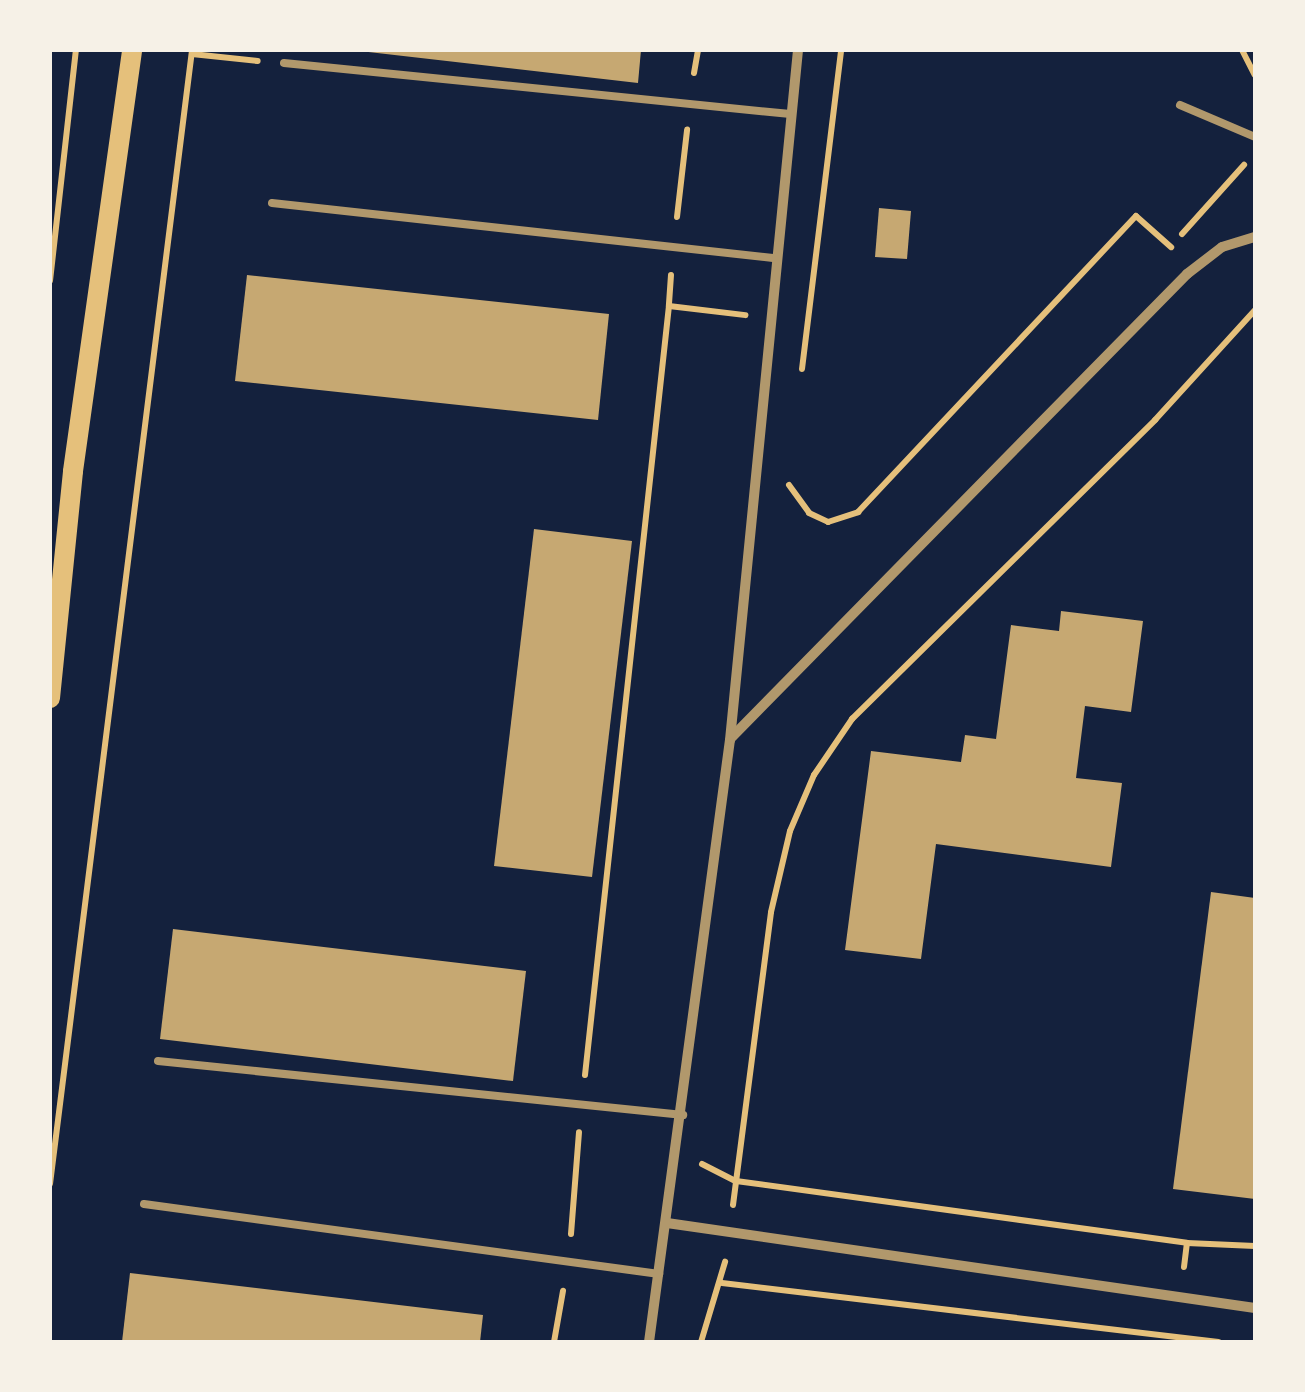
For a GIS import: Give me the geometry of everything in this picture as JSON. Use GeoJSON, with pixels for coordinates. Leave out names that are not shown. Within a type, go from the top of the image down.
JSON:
{"type":"FeatureCollection","features":[{"type":"Feature","properties":{"kind":"main road"},"geometry":{"type":"LineString","coordinates":[[50,698],[73,470],[132,50]]}},
{"type":"Feature","properties":{"kind":"street"},"geometry":{"type":"LineString","coordinates":[[649,1342],[730,740],[773,258],[798,50]]}},
{"type":"Feature","properties":{"kind":"street"},"geometry":{"type":"LineString","coordinates":[[730,740],[1187,274],[1222,248],[1255,237]]}},
{"type":"Feature","properties":{"kind":"street"},"geometry":{"type":"LineString","coordinates":[[666,1223],[1255,1308]]}},
{"type":"Feature","properties":{"kind":"lane"},"geometry":{"type":"LineString","coordinates":[[284,63],[790,114]]}},
{"type":"Feature","properties":{"kind":"lane"},"geometry":{"type":"LineString","coordinates":[[1180,105],[1255,136]]}},
{"type":"Feature","properties":{"kind":"lane"},"geometry":{"type":"LineString","coordinates":[[272,203],[773,258]]}},
{"type":"Feature","properties":{"kind":"lane"},"geometry":{"type":"LineString","coordinates":[[158,1061],[682,1115]]}},
{"type":"Feature","properties":{"kind":"lane"},"geometry":{"type":"LineString","coordinates":[[144,1204],[659,1274]]}},
{"type":"Feature","properties":{"kind":"path"},"geometry":{"type":"LineString","coordinates":[[50,280],[76,50]]}},
{"type":"Feature","properties":{"kind":"path"},"geometry":{"type":"LineString","coordinates":[[801,375],[840,50]]}},
{"type":"Feature","properties":{"kind":"path"},"geometry":{"type":"LineString","coordinates":[[1242,50],[1255,75]]}},
{"type":"Feature","properties":{"kind":"path"},"geometry":{"type":"LineString","coordinates":[[50,1184],[192,52],[284,63]]}},
{"type":"Feature","properties":{"kind":"path"},"geometry":{"type":"LineString","coordinates":[[788,481],[792,496],[828,522],[858,512],[1136,216],[1170,248],[1255,147]]}},
{"type":"Feature","properties":{"kind":"path"},"geometry":{"type":"LineString","coordinates":[[554,1342],[569,1260],[581,1103],[669,306]]}},
{"type":"Feature","properties":{"kind":"path"},"geometry":{"type":"LineString","coordinates":[[701,1342],[722,1283],[771,912],[790,832],[814,774],[852,718],[1154,420],[1255,310]]}},
{"type":"Feature","properties":{"kind":"path"},"geometry":{"type":"LineString","coordinates":[[736,1181],[1187,1243],[1255,1246]]}},
{"type":"Feature","properties":{"kind":"path"},"geometry":{"type":"LineString","coordinates":[[1182,1277],[1187,1243]]}},
{"type":"Feature","properties":{"kind":"path"},"geometry":{"type":"LineString","coordinates":[[722,1283],[1220,1342]]}},
{"type":"Feature","properties":{"kind":"building"},"geometry":{"type":"Polygon","coordinates":[[[351,50],[641,50],[638,83],[351,50]]]}},
{"type":"Feature","properties":{"kind":"building"},"geometry":{"type":"Polygon","coordinates":[[[879,208],[911,211],[907,259],[875,257],[879,208]]]}},
{"type":"Feature","properties":{"kind":"building"},"geometry":{"type":"Polygon","coordinates":[[[247,275],[609,314],[598,420],[235,381],[247,275]]]}},
{"type":"Feature","properties":{"kind":"building"},"geometry":{"type":"Polygon","coordinates":[[[534,529],[632,541],[592,877],[494,866],[534,529]]]}},
{"type":"Feature","properties":{"kind":"building"},"geometry":{"type":"Polygon","coordinates":[[[1061,611],[1143,621],[1131,712],[1085,706],[1076,778],[1122,783],[1111,867],[936,844],[921,959],[845,950],[871,751],[961,762],[965,735],[996,739],[1011,625],[1059,631],[1061,611]]]}},
{"type":"Feature","properties":{"kind":"building"},"geometry":{"type":"Polygon","coordinates":[[[1211,892],[1255,898],[1255,1199],[1173,1189],[1211,892]]]}},
{"type":"Feature","properties":{"kind":"building"},"geometry":{"type":"Polygon","coordinates":[[[173,929],[526,971],[513,1081],[160,1039],[173,929]]]}},
{"type":"Feature","properties":{"kind":"building"},"geometry":{"type":"Polygon","coordinates":[[[130,1273],[483,1315],[480,1342],[122,1342],[130,1273]]]}}]}
